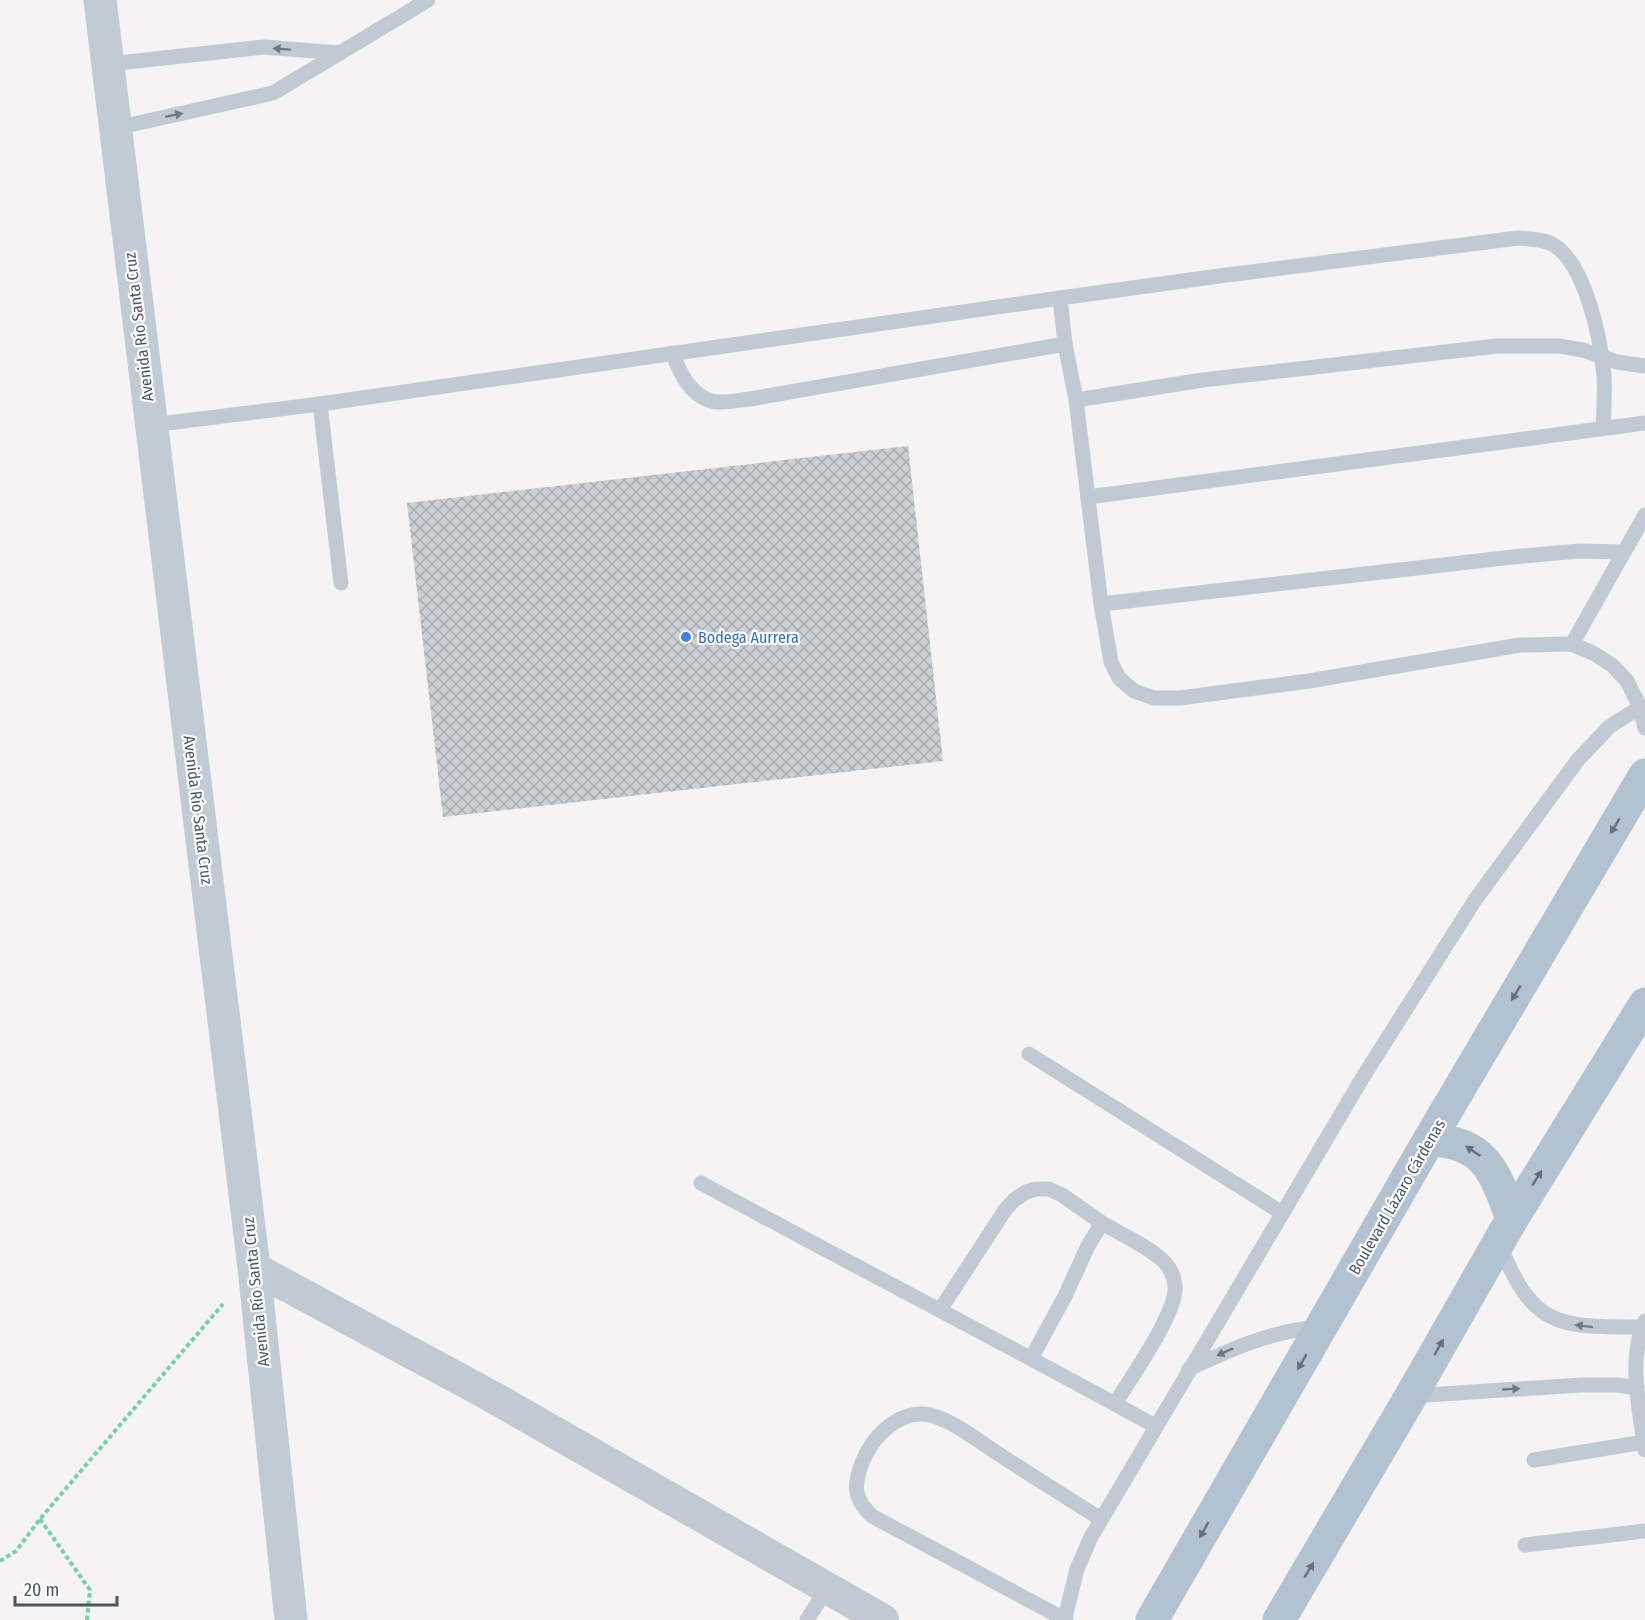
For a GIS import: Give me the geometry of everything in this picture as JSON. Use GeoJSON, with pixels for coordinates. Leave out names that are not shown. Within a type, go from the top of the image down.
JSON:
{"type":"FeatureCollection","features":[{"type":"Feature","properties":{"kind":"main road","name":"Avenida Río Santa Cruz"},"geometry":{"type":"LineString","coordinates":[[100,0],[254,1268],[291,1620]]}},
{"type":"Feature","properties":{"kind":"main road","name":"Boulevard Lázaro Cárdenas"},"geometry":{"type":"LineString","coordinates":[[1152,1620],[1429,1140],[1645,775]]}},
{"type":"Feature","properties":{"kind":"main road"},"geometry":{"type":"LineString","coordinates":[[1279,1620],[1506,1231],[1645,1004]]}},
{"type":"Feature","properties":{"kind":"main road"},"geometry":{"type":"LineString","coordinates":[[1429,1140],[1450,1141],[1467,1146],[1480,1156],[1501,1188],[1506,1231]]}},
{"type":"Feature","properties":{"kind":"street"},"geometry":{"type":"LineString","coordinates":[[254,1268],[491,1396],[883,1620]]}},
{"type":"Feature","properties":{"kind":"lane"},"geometry":{"type":"LineString","coordinates":[[116,128],[273,93],[428,0]]}},
{"type":"Feature","properties":{"kind":"lane"},"geometry":{"type":"LineString","coordinates":[[109,64],[264,47],[340,53]]}},
{"type":"Feature","properties":{"kind":"lane"},"geometry":{"type":"LineString","coordinates":[[151,425],[320,404],[1060,298],[1419,249],[1518,238],[1536,239],[1551,244],[1563,253],[1577,269],[1585,290],[1601,356],[1604,375],[1604,427]]}},
{"type":"Feature","properties":{"kind":"lane"},"geometry":{"type":"LineString","coordinates":[[1060,298],[1065,344],[1076,400],[1101,604],[1111,662],[1119,678],[1134,691],[1154,698],[1180,698],[1309,681],[1520,645],[1572,644],[1612,665],[1627,681],[1640,707],[1645,728]]}},
{"type":"Feature","properties":{"kind":"lane"},"geometry":{"type":"LineString","coordinates":[[672,353],[683,378],[696,392],[711,401],[725,402],[1065,344]]}},
{"type":"Feature","properties":{"kind":"lane"},"geometry":{"type":"LineString","coordinates":[[1076,400],[1203,380],[1497,346],[1559,346],[1617,362],[1645,366]]}},
{"type":"Feature","properties":{"kind":"lane"},"geometry":{"type":"LineString","coordinates":[[320,404],[341,583]]}},
{"type":"Feature","properties":{"kind":"lane"},"geometry":{"type":"LineString","coordinates":[[1088,497],[1645,423]]}},
{"type":"Feature","properties":{"kind":"lane"},"geometry":{"type":"LineString","coordinates":[[1572,644],[1645,515]]}},
{"type":"Feature","properties":{"kind":"lane"},"geometry":{"type":"LineString","coordinates":[[1101,604],[1579,550],[1623,552]]}},
{"type":"Feature","properties":{"kind":"lane"},"geometry":{"type":"LineString","coordinates":[[1101,1519],[970,1436],[931,1415],[910,1415],[898,1419],[880,1434],[867,1451],[858,1474],[857,1498],[872,1516],[1065,1619],[1077,1569],[1101,1519],[1363,1077],[1475,900],[1577,761],[1609,727],[1640,707]]}},
{"type":"Feature","properties":{"kind":"lane"},"geometry":{"type":"LineString","coordinates":[[1029,1054],[1282,1213]]}},
{"type":"Feature","properties":{"kind":"lane"},"geometry":{"type":"LineString","coordinates":[[701,1183],[1032,1357],[1155,1426]]}},
{"type":"Feature","properties":{"kind":"lane"},"geometry":{"type":"LineString","coordinates":[[940,1310],[1005,1210],[1014,1200],[1036,1189],[1049,1190],[1062,1195],[1102,1223],[1159,1257],[1167,1265],[1176,1288],[1173,1301],[1156,1336],[1115,1404]]}},
{"type":"Feature","properties":{"kind":"lane"},"geometry":{"type":"LineString","coordinates":[[1032,1357],[1102,1223]]}},
{"type":"Feature","properties":{"kind":"lane"},"geometry":{"type":"LineString","coordinates":[[1506,1231],[1520,1288],[1547,1316],[1569,1324],[1593,1327],[1644,1324],[1637,1357],[1637,1388],[1645,1445],[1534,1460]]}},
{"type":"Feature","properties":{"kind":"lane"},"geometry":{"type":"LineString","coordinates":[[1189,1369],[1257,1339],[1282,1332],[1321,1327]]}},
{"type":"Feature","properties":{"kind":"lane"},"geometry":{"type":"LineString","coordinates":[[1411,1396],[1581,1385],[1618,1385],[1637,1388]]}},
{"type":"Feature","properties":{"kind":"lane"},"geometry":{"type":"LineString","coordinates":[[1525,1545],[1645,1531]]}},
{"type":"Feature","properties":{"kind":"lane"},"geometry":{"type":"LineString","coordinates":[[807,1620],[827,1588]]}},
{"type":"Feature","properties":{"kind":"path"},"geometry":{"type":"LineString","coordinates":[[0,1561],[16,1551],[40,1519],[254,1268]]}},
{"type":"Feature","properties":{"kind":"path"},"geometry":{"type":"LineString","coordinates":[[40,1519],[90,1590],[87,1620]]}},
{"type":"Feature","properties":{"kind":"building"},"geometry":{"type":"Polygon","coordinates":[[[908,446],[943,761],[443,817],[407,503],[908,446]]]}},
{"type":"Feature","properties":{"kind":"place","name":"Bodega Aurrera"},"geometry":{"type":"Point","coordinates":[686,637]}}]}
